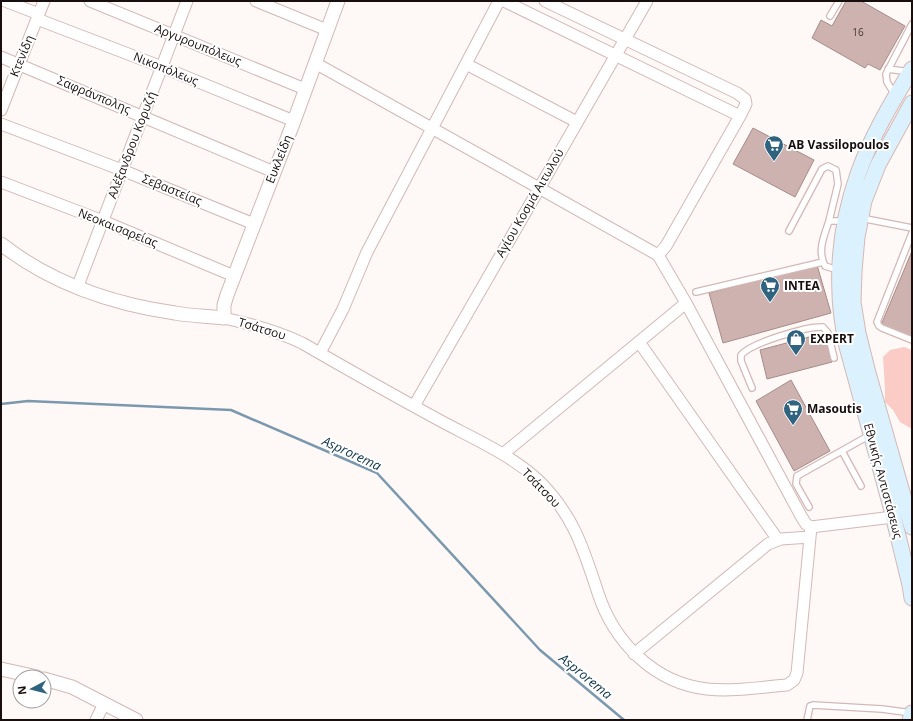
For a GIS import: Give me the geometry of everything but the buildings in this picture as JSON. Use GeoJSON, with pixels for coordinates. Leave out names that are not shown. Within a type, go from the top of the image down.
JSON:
{"type":"FeatureCollection","features":[{"type":"Feature","properties":{"kind":"main road","name":"Εθνικής Αντιστάσεως"},"geometry":{"type":"LineString","coordinates":[[911,70],[879,126],[858,174],[842,237],[840,290],[841,316],[846,343],[871,435],[900,507],[912,527]]}},
{"type":"Feature","properties":{"kind":"main road","name":"Εθνικής Αντιστάσεως"},"geometry":{"type":"LineString","coordinates":[[912,103],[878,165],[864,201],[857,237],[853,302],[858,334],[900,507],[912,598]]}},
{"type":"Feature","properties":{"kind":"main road"},"geometry":{"type":"LineString","coordinates":[[910,720],[912,713]]}},
{"type":"Feature","properties":{"kind":"street","name":"Νικοπόλεως"},"geometry":{"type":"LineString","coordinates":[[5,1],[38,17],[294,121]]}},
{"type":"Feature","properties":{"kind":"street","name":"Κτενίδη"},"geometry":{"type":"LineString","coordinates":[[1,110],[44,1]]}},
{"type":"Feature","properties":{"kind":"street","name":"Αργυρουπόλεως"},"geometry":{"type":"LineString","coordinates":[[90,1],[306,89]]}},
{"type":"Feature","properties":{"kind":"street","name":"Αλέξανδρου Κορυζή"},"geometry":{"type":"LineString","coordinates":[[77,288],[187,1]]}},
{"type":"Feature","properties":{"kind":"street"},"geometry":{"type":"LineString","coordinates":[[256,1],[327,30]]}},
{"type":"Feature","properties":{"kind":"street","name":"Ευκλείδη"},"geometry":{"type":"LineString","coordinates":[[224,318],[224,305],[234,276],[294,121],[338,1]]}},
{"type":"Feature","properties":{"kind":"street"},"geometry":{"type":"LineString","coordinates":[[320,353],[343,309],[367,252],[499,1]]}},
{"type":"Feature","properties":{"kind":"street"},"geometry":{"type":"LineString","coordinates":[[504,1],[740,116]]}},
{"type":"Feature","properties":{"kind":"street"},"geometry":{"type":"LineString","coordinates":[[545,1],[743,96],[746,99],[746,104],[740,116],[666,246],[658,255]]}},
{"type":"Feature","properties":{"kind":"street","name":"Αγίου Κοσμά Αιτωλού"},"geometry":{"type":"LineString","coordinates":[[414,406],[647,1]]}},
{"type":"Feature","properties":{"kind":"street","name":"Σαφράνπολης"},"geometry":{"type":"LineString","coordinates":[[1,57],[274,172]]}},
{"type":"Feature","properties":{"kind":"street"},"geometry":{"type":"LineString","coordinates":[[315,63],[658,255],[686,303],[810,532]]}},
{"type":"Feature","properties":{"kind":"street"},"geometry":{"type":"LineString","coordinates":[[466,64],[577,122]]}},
{"type":"Feature","properties":{"kind":"street","name":"Σεβαστείας"},"geometry":{"type":"LineString","coordinates":[[1,124],[122,170],[254,224]]}},
{"type":"Feature","properties":{"kind":"street","name":"Νεοκαισαρείας"},"geometry":{"type":"LineString","coordinates":[[1,182],[103,221],[234,276]]}},
{"type":"Feature","properties":{"kind":"street","name":"Τσάτσου"},"geometry":{"type":"LineString","coordinates":[[1,244],[46,274],[77,288],[107,298],[134,306],[175,313],[224,318],[284,334],[504,454],[537,480],[569,519],[584,549],[606,614],[616,633],[634,654],[645,664],[664,676],[676,681],[699,688],[732,690],[787,685],[795,679],[797,673],[810,532]]}},
{"type":"Feature","properties":{"kind":"street"},"geometry":{"type":"LineString","coordinates":[[504,454],[686,303]]}},
{"type":"Feature","properties":{"kind":"street"},"geometry":{"type":"LineString","coordinates":[[639,342],[778,540]]}},
{"type":"Feature","properties":{"kind":"street"},"geometry":{"type":"LineString","coordinates":[[634,654],[762,549],[778,540],[900,507]]}},
{"type":"Feature","properties":{"kind":"street"},"geometry":{"type":"LineString","coordinates":[[1,669],[12,671]]}},
{"type":"Feature","properties":{"kind":"street"},"geometry":{"type":"LineString","coordinates":[[52,681],[72,687],[136,720]]}},
{"type":"Feature","properties":{"kind":"street"},"geometry":{"type":"LineString","coordinates":[[96,720],[104,704]]}},
{"type":"Feature","properties":{"kind":"lane"},"geometry":{"type":"LineString","coordinates":[[830,16],[839,1]]}},
{"type":"Feature","properties":{"kind":"lane"},"geometry":{"type":"LineString","coordinates":[[896,96],[887,82],[886,74],[912,24]]}},
{"type":"Feature","properties":{"kind":"lane"},"geometry":{"type":"LineString","coordinates":[[888,69],[911,70]]}},
{"type":"Feature","properties":{"kind":"lane"},"geometry":{"type":"LineString","coordinates":[[789,231],[822,169],[828,166],[836,170],[838,184],[829,221],[821,245],[823,262],[826,268],[840,271]]}},
{"type":"Feature","properties":{"kind":"lane"},"geometry":{"type":"LineString","coordinates":[[861,218],[912,228]]}},
{"type":"Feature","properties":{"kind":"lane"},"geometry":{"type":"LineString","coordinates":[[829,221],[846,221]]}},
{"type":"Feature","properties":{"kind":"lane"},"geometry":{"type":"LineString","coordinates":[[912,232],[877,322],[882,328],[912,340]]}},
{"type":"Feature","properties":{"kind":"lane"},"geometry":{"type":"LineString","coordinates":[[696,292],[823,262]]}},
{"type":"Feature","properties":{"kind":"lane"},"geometry":{"type":"LineString","coordinates":[[752,388],[740,358],[742,353],[768,340],[779,336],[820,327],[825,329],[829,336],[834,358]]}},
{"type":"Feature","properties":{"kind":"lane"},"geometry":{"type":"LineString","coordinates":[[829,336],[844,332]]}},
{"type":"Feature","properties":{"kind":"lane"},"geometry":{"type":"LineString","coordinates":[[809,507],[796,484],[797,476],[871,435]]}},
{"type":"Feature","properties":{"kind":"lane"},"geometry":{"type":"LineString","coordinates":[[842,451],[861,486]]}},
{"type":"Feature","properties":{"kind":"lane"},"geometry":{"type":"LineString","coordinates":[[807,720],[810,706],[813,705],[882,709],[912,713]]}},
{"type":"Feature","properties":{"kind":"shaded area"},"geometry":{"type":"Polygon","coordinates":[[[904,347],[912,350],[912,429],[900,422],[893,410],[885,402],[883,357],[890,350],[904,347]]]}},
{"type":"Feature","properties":{"kind":"waterway","name":"Asprorema"},"geometry":{"type":"LineString","coordinates":[[1,404],[28,401],[231,410],[377,473],[540,650],[624,720]]}},
{"type":"Feature","properties":{"kind":"place","name":"AB Vassilopoulos"},"geometry":{"type":"Point","coordinates":[774,162]}},
{"type":"Feature","properties":{"kind":"place","name":"INTEA"},"geometry":{"type":"Point","coordinates":[770,303]}},
{"type":"Feature","properties":{"kind":"place","name":"EXPERT"},"geometry":{"type":"Point","coordinates":[796,356]}},
{"type":"Feature","properties":{"kind":"place","name":"Masoutis"},"geometry":{"type":"Point","coordinates":[793,426]}}]}
